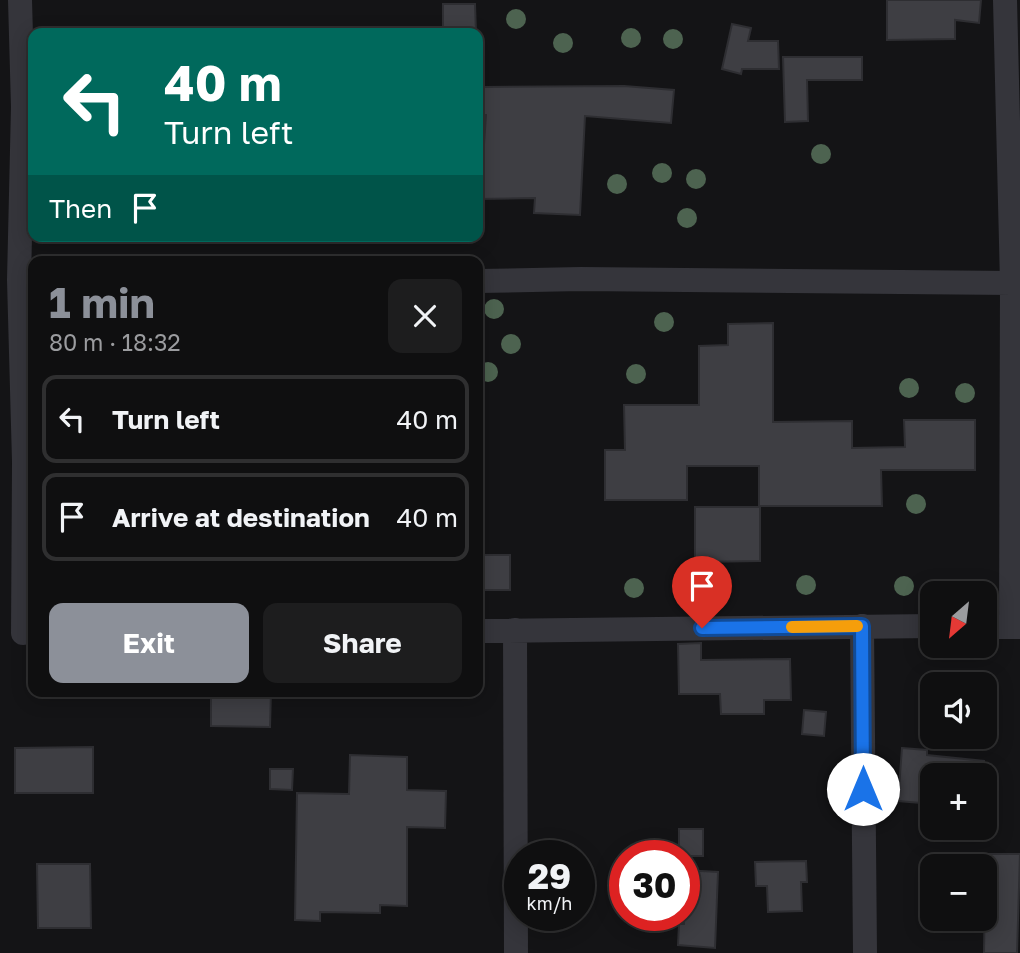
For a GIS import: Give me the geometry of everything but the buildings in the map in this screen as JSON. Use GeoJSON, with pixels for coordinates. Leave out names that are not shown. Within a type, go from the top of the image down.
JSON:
{"type":"FeatureCollection","features":[{"type":"Feature","properties":{"kind":"street"},"geometry":{"type":"LineString","coordinates":[[19,633],[26,280],[20,0]]}},
{"type":"Feature","properties":{"kind":"street"},"geometry":{"type":"LineString","coordinates":[[1005,0],[1012,283],[1015,627]]}},
{"type":"Feature","properties":{"kind":"street"},"geometry":{"type":"LineString","coordinates":[[483,281],[595,279],[1012,283]]}},
{"type":"Feature","properties":{"kind":"street"},"geometry":{"type":"LineString","coordinates":[[862,626],[865,953]]}},
{"type":"Feature","properties":{"kind":"street"},"geometry":{"type":"LineString","coordinates":[[483,631],[920,626]]}},
{"type":"Feature","properties":{"kind":"street"},"geometry":{"type":"LineString","coordinates":[[515,630],[516,953]]}},
{"type":"Feature","properties":{"kind":"slow traffic"},"geometry":{"type":"LineString","coordinates":[[792,627],[857,626]]}},
{"type":"Feature","properties":{"kind":"route"},"geometry":{"type":"LineString","coordinates":[[702,628],[862,626],[863,789]]}}]}
